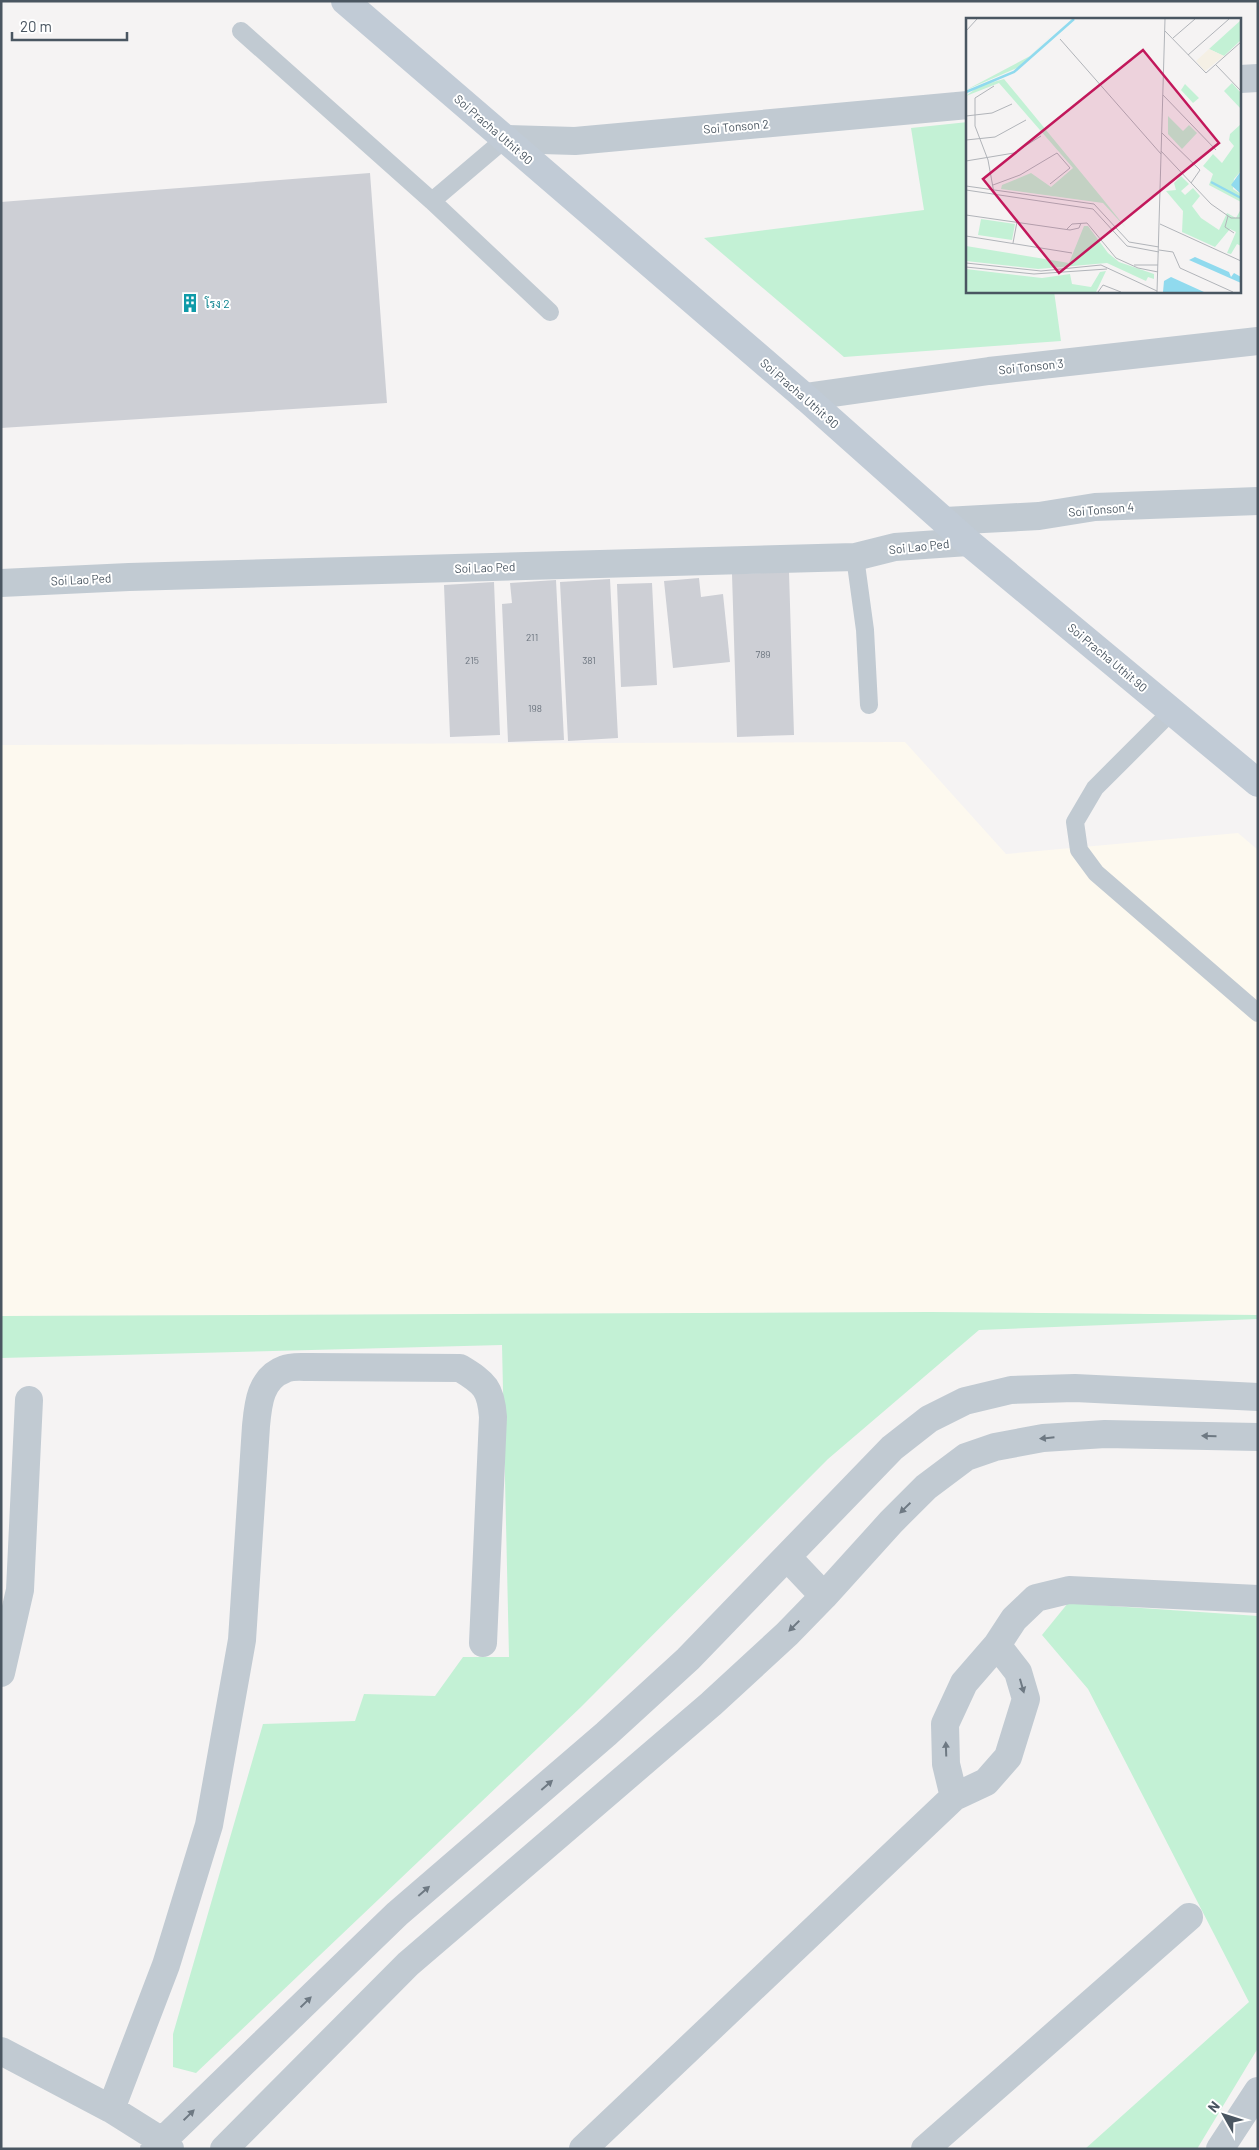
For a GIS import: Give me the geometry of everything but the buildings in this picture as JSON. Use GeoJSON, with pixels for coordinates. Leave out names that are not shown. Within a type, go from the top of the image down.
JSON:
{"type":"FeatureCollection","features":[{"type":"Feature","properties":{"kind":"street","name":"Soi Pracha Uthit 90"},"geometry":{"type":"LineString","coordinates":[[345,1],[805,397],[968,542],[1258,783]]}},
{"type":"Feature","properties":{"kind":"street"},"geometry":{"type":"LineString","coordinates":[[1242,79],[1258,78]]}},
{"type":"Feature","properties":{"kind":"street","name":"Soi Tonson 2"},"geometry":{"type":"LineString","coordinates":[[505,138],[575,141],[966,105]]}},
{"type":"Feature","properties":{"kind":"street","name":"Soi Tonson 3"},"geometry":{"type":"LineString","coordinates":[[805,397],[989,371],[1258,341]]}},
{"type":"Feature","properties":{"kind":"street","name":"Soi Tonson 4"},"geometry":{"type":"LineString","coordinates":[[945,521],[1039,516],[1095,507],[1258,501]]}},
{"type":"Feature","properties":{"kind":"street","name":"Soi Lao Ped"},"geometry":{"type":"LineString","coordinates":[[1,583],[129,577],[855,556],[895,547],[968,542]]}},
{"type":"Feature","properties":{"kind":"street"},"geometry":{"type":"LineString","coordinates":[[111,2109],[166,1965],[209,1825],[242,1640],[256,1426],[259,1398],[269,1379],[285,1369],[318,1367],[460,1368],[479,1379],[492,1397],[494,1417],[483,1643]]}},
{"type":"Feature","properties":{"kind":"street"},"geometry":{"type":"LineString","coordinates":[[1,2051],[111,2109],[162,2146],[397,1914],[606,1734],[688,1659],[892,1448],[929,1419],[965,1401],[1011,1390],[1075,1388],[1258,1398]]}},
{"type":"Feature","properties":{"kind":"street"},"geometry":{"type":"LineString","coordinates":[[1,1673],[20,1590],[29,1400]]}},
{"type":"Feature","properties":{"kind":"street"},"geometry":{"type":"LineString","coordinates":[[224,2149],[408,1964],[711,1704],[787,1634],[926,1487],[966,1457],[995,1447],[1061,1436],[1105,1434],[1258,1437]]}},
{"type":"Feature","properties":{"kind":"street"},"geometry":{"type":"LineString","coordinates":[[787,1557],[824,1596]]}},
{"type":"Feature","properties":{"kind":"street"},"geometry":{"type":"LineString","coordinates":[[954,1797],[946,1764],[945,1724],[964,1682],[998,1646],[1014,1619],[1036,1598],[1069,1590],[1258,1599]]}},
{"type":"Feature","properties":{"kind":"street"},"geometry":{"type":"LineString","coordinates":[[583,2149],[954,1797],[986,1782],[1008,1757],[1026,1699],[1018,1672],[998,1646]]}},
{"type":"Feature","properties":{"kind":"street"},"geometry":{"type":"LineString","coordinates":[[925,2149],[1189,1917]]}},
{"type":"Feature","properties":{"kind":"street"},"geometry":{"type":"LineString","coordinates":[[1220,2149],[1258,2091]]}},
{"type":"Feature","properties":{"kind":"lane"},"geometry":{"type":"LineString","coordinates":[[241,31],[432,201],[550,312]]}},
{"type":"Feature","properties":{"kind":"lane"},"geometry":{"type":"LineString","coordinates":[[432,201],[505,138]]}},
{"type":"Feature","properties":{"kind":"lane"},"geometry":{"type":"LineString","coordinates":[[855,556],[864,630],[869,705]]}},
{"type":"Feature","properties":{"kind":"lane"},"geometry":{"type":"LineString","coordinates":[[1172,711],[1095,788],[1075,822],[1079,850],[1096,873],[1258,1013]]}},
{"type":"Feature","properties":{"kind":"shaded area"},"geometry":{"type":"Polygon","coordinates":[[[905,742],[1006,854],[1238,833],[1258,850],[1258,1315],[930,1312],[1,1316],[1,745],[905,742]]]}},
{"type":"Feature","properties":{"kind":"green space"},"geometry":{"type":"Polygon","coordinates":[[[966,122],[966,292],[1054,292],[1061,341],[844,357],[704,238],[924,210],[911,128],[966,122]]]}},
{"type":"Feature","properties":{"kind":"green space"},"geometry":{"type":"Polygon","coordinates":[[[930,1312],[1258,1315],[1258,1319],[979,1330],[828,1459],[581,1707],[196,2073],[173,2067],[173,2034],[263,1724],[355,1721],[364,1694],[435,1696],[463,1657],[509,1657],[502,1345],[1,1358],[1,1316],[930,1312]]]}},
{"type":"Feature","properties":{"kind":"green space"},"geometry":{"type":"Polygon","coordinates":[[[1068,1603],[1258,1616],[1258,2048],[1197,2149],[1085,2149],[1249,2002],[1088,1689],[1042,1635],[1068,1603]]]}},
{"type":"Feature","properties":{"kind":"place","name":"โรง 2"},"geometry":{"type":"Point","coordinates":[190,303]}}]}
